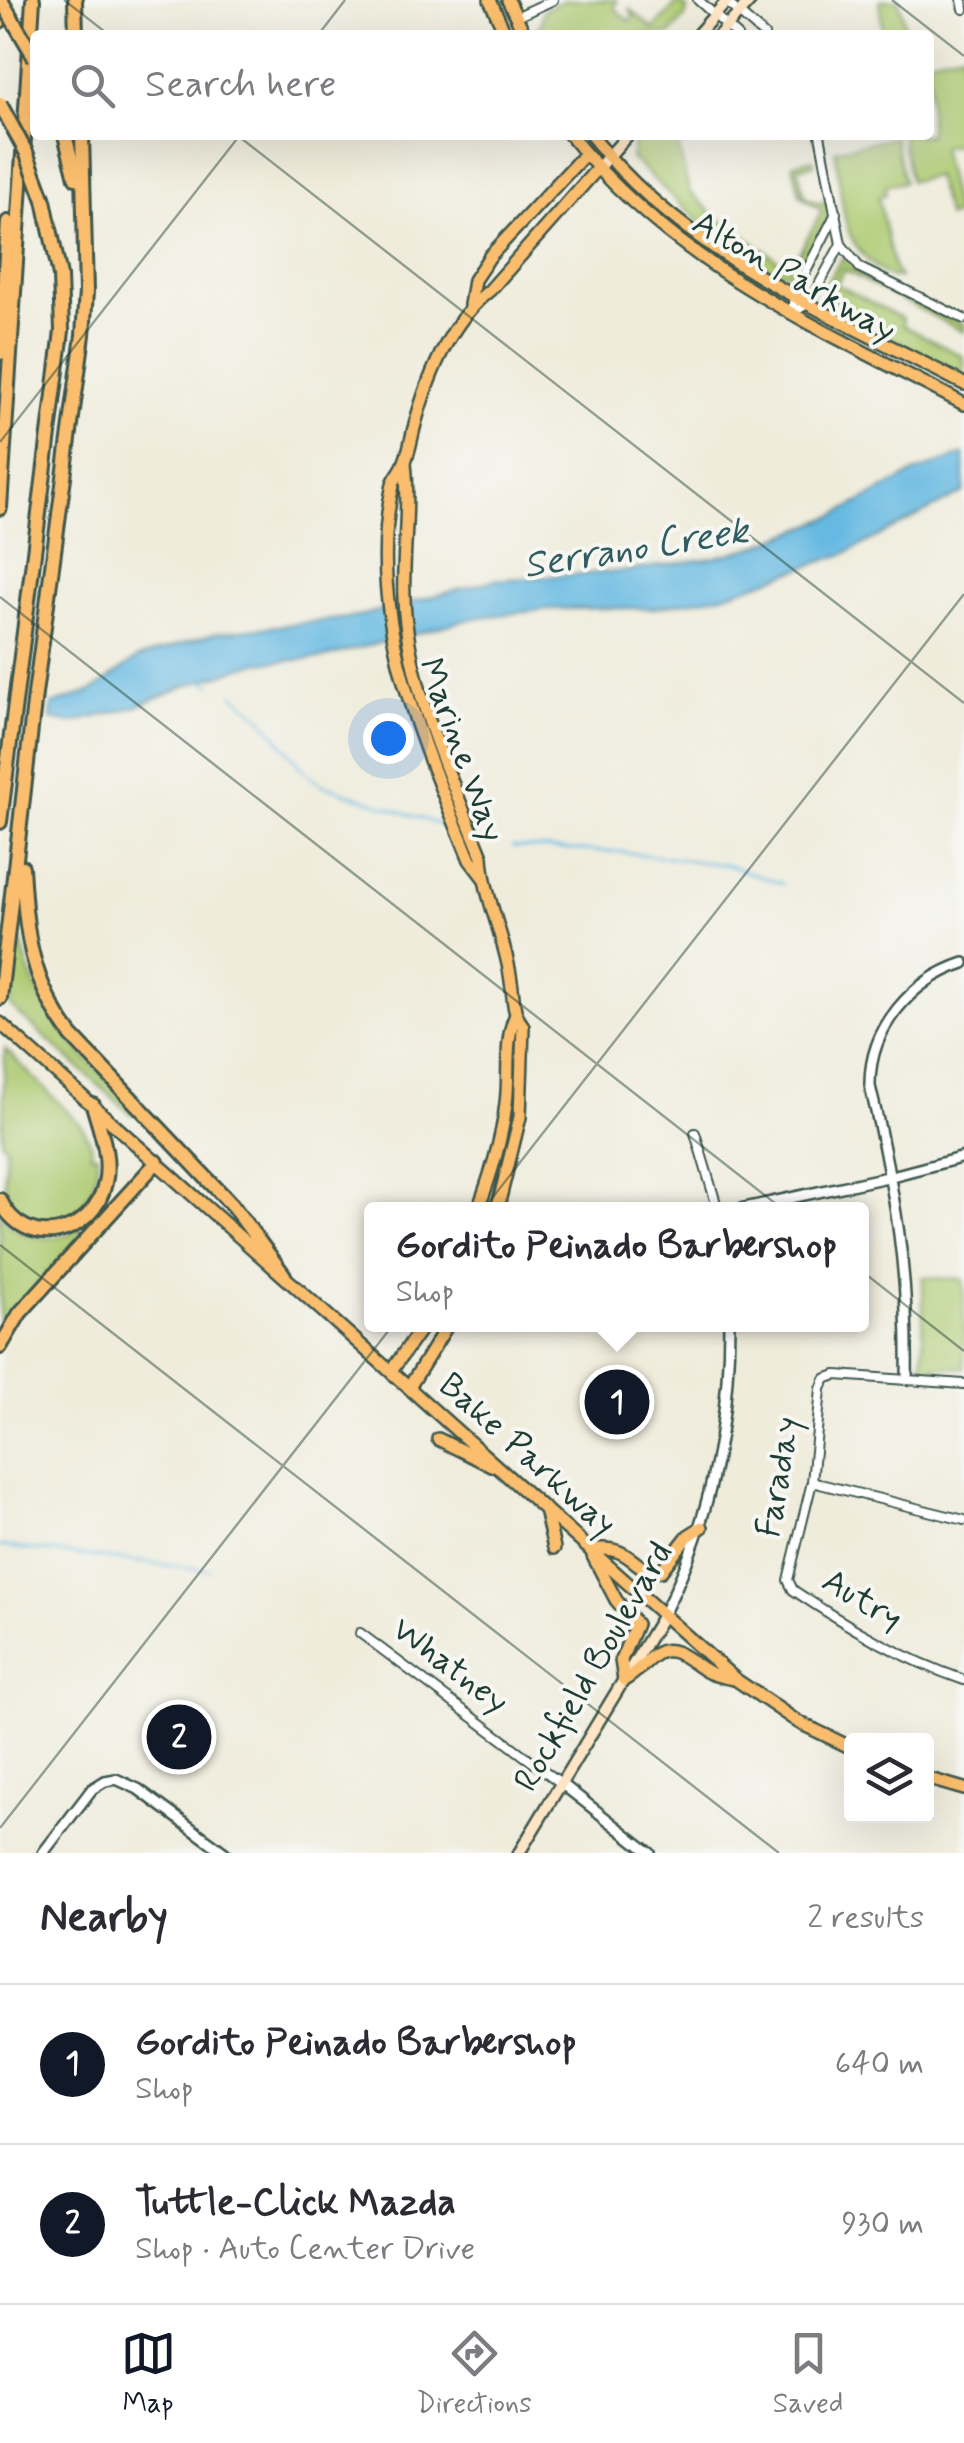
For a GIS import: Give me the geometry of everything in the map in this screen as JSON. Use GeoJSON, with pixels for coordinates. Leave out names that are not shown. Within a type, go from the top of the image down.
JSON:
{"type":"FeatureCollection","features":[{"type":"Feature","properties":{"kind":"highway"},"geometry":{"type":"LineString","coordinates":[[0,20],[2,0]]}},
{"type":"Feature","properties":{"kind":"highway"},"geometry":{"type":"LineString","coordinates":[[2,0],[30,49]]}},
{"type":"Feature","properties":{"kind":"highway"},"geometry":{"type":"LineString","coordinates":[[31,30],[33,0]]}},
{"type":"Feature","properties":{"kind":"highway"},"geometry":{"type":"LineString","coordinates":[[75,0],[76,30]]}},
{"type":"Feature","properties":{"kind":"highway"},"geometry":{"type":"LineString","coordinates":[[0,508],[30,40]]}},
{"type":"Feature","properties":{"kind":"highway"},"geometry":{"type":"LineString","coordinates":[[0,104],[26,152],[44,200],[60,276],[62,345],[0,822]]}},
{"type":"Feature","properties":{"kind":"highway"},"geometry":{"type":"LineString","coordinates":[[66,140],[81,205]]}},
{"type":"Feature","properties":{"kind":"highway"},"geometry":{"type":"LineString","coordinates":[[0,998],[35,694],[83,335],[86,292],[82,140]]}},
{"type":"Feature","properties":{"kind":"highway"},"geometry":{"type":"LineString","coordinates":[[0,354],[12,172],[21,158]]}},
{"type":"Feature","properties":{"kind":"highway"},"geometry":{"type":"LineString","coordinates":[[20,830],[30,954],[56,1014],[71,1035],[232,1205],[284,1275]]}},
{"type":"Feature","properties":{"kind":"highway"},"geometry":{"type":"LineString","coordinates":[[0,1200],[15,1221],[34,1232],[67,1230],[86,1219],[103,1191],[107,1171],[93,1105]]}},
{"type":"Feature","properties":{"kind":"highway"},"geometry":{"type":"LineString","coordinates":[[0,1347],[20,1314],[156,1162]]}},
{"type":"Feature","properties":{"kind":"main road"},"geometry":{"type":"LineString","coordinates":[[490,0],[504,30]]}},
{"type":"Feature","properties":{"kind":"main road"},"geometry":{"type":"LineString","coordinates":[[723,30],[750,0]]}},
{"type":"Feature","properties":{"kind":"main road"},"geometry":{"type":"LineString","coordinates":[[512,1],[522,30]]}},
{"type":"Feature","properties":{"kind":"main road"},"geometry":{"type":"LineString","coordinates":[[702,30],[726,1]]}},
{"type":"Feature","properties":{"kind":"main road","name":"Alton Parkway"},"geometry":{"type":"LineString","coordinates":[[574,140],[647,217],[740,285],[964,404]]}},
{"type":"Feature","properties":{"kind":"main road","name":"Marine Way"},"geometry":{"type":"LineString","coordinates":[[499,1202],[520,1117],[523,1026],[516,1017],[507,958],[483,877],[482,856],[427,715],[410,650],[404,596],[408,491],[405,463],[419,410],[432,376],[470,305],[474,280],[490,256],[596,140]]}},
{"type":"Feature","properties":{"kind":"main road","name":"Alton Parkway"},"geometry":{"type":"LineString","coordinates":[[598,140],[656,202],[700,238],[794,295],[964,384]]}},
{"type":"Feature","properties":{"kind":"main road","name":"Marine Way"},"geometry":{"type":"LineString","coordinates":[[470,305],[490,290],[623,140]]}},
{"type":"Feature","properties":{"kind":"main road","name":"Marine Way"},"geometry":{"type":"LineString","coordinates":[[481,1202],[503,1126],[510,1030],[516,1017]]}},
{"type":"Feature","properties":{"kind":"main road","name":"Bake Parkway"},"geometry":{"type":"LineString","coordinates":[[0,1022],[737,1680],[798,1722],[844,1744]]}},
{"type":"Feature","properties":{"kind":"main road"},"geometry":{"type":"LineString","coordinates":[[392,1370],[419,1332]]}},
{"type":"Feature","properties":{"kind":"main road"},"geometry":{"type":"LineString","coordinates":[[410,1386],[443,1332]]}},
{"type":"Feature","properties":{"kind":"main road"},"geometry":{"type":"LineString","coordinates":[[438,1439],[506,1472]]}},
{"type":"Feature","properties":{"kind":"main road"},"geometry":{"type":"LineString","coordinates":[[544,1509],[554,1548]]}},
{"type":"Feature","properties":{"kind":"main road"},"geometry":{"type":"LineString","coordinates":[[702,1527],[688,1536],[661,1571],[644,1570],[624,1552],[609,1547],[590,1550],[602,1576],[636,1624],[621,1660],[624,1680],[664,1650],[676,1651],[709,1672],[737,1680]]}},
{"type":"Feature","properties":{"kind":"main road","name":"Rockfield Boulevard"},"geometry":{"type":"LineString","coordinates":[[518,1853],[663,1615]]}},
{"type":"Feature","properties":{"kind":"main road"},"geometry":{"type":"LineString","coordinates":[[934,1780],[964,1789]]}},
{"type":"Feature","properties":{"kind":"street"},"geometry":{"type":"LineString","coordinates":[[516,17],[551,0]]}},
{"type":"Feature","properties":{"kind":"street"},"geometry":{"type":"LineString","coordinates":[[698,0],[715,15],[723,30]]}},
{"type":"Feature","properties":{"kind":"street"},"geometry":{"type":"LineString","coordinates":[[962,0],[964,9]]}},
{"type":"Feature","properties":{"kind":"street"},"geometry":{"type":"LineString","coordinates":[[726,1],[758,30]]}},
{"type":"Feature","properties":{"kind":"street"},"geometry":{"type":"LineString","coordinates":[[821,140],[841,244],[860,268],[964,319]]}},
{"type":"Feature","properties":{"kind":"street"},"geometry":{"type":"LineString","coordinates":[[792,312],[794,295],[836,213]]}},
{"type":"Feature","properties":{"kind":"street"},"geometry":{"type":"LineString","coordinates":[[792,312],[809,303],[841,244]]}},
{"type":"Feature","properties":{"kind":"street"},"geometry":{"type":"LineString","coordinates":[[810,264],[825,272]]}},
{"type":"Feature","properties":{"kind":"street"},"geometry":{"type":"LineString","coordinates":[[964,963],[928,978],[887,1024],[877,1044],[870,1086],[892,1176],[903,1246],[908,1312],[907,1380],[964,1384]]}},
{"type":"Feature","properties":{"kind":"street"},"geometry":{"type":"LineString","coordinates":[[696,1133],[716,1202]]}},
{"type":"Feature","properties":{"kind":"street"},"geometry":{"type":"LineString","coordinates":[[772,1202],[964,1157]]}},
{"type":"Feature","properties":{"kind":"street","name":"Rockfield Boulevard"},"geometry":{"type":"LineString","coordinates":[[663,1615],[702,1527],[722,1430],[729,1332]]}},
{"type":"Feature","properties":{"kind":"street","name":"Faraday"},"geometry":{"type":"LineString","coordinates":[[789,1585],[812,1482],[825,1379],[836,1376],[907,1380]]}},
{"type":"Feature","properties":{"kind":"street"},"geometry":{"type":"LineString","coordinates":[[812,1482],[964,1520]]}},
{"type":"Feature","properties":{"kind":"street","name":"Autry"},"geometry":{"type":"LineString","coordinates":[[789,1585],[878,1644],[964,1680]]}},
{"type":"Feature","properties":{"kind":"street","name":"Whatney"},"geometry":{"type":"LineString","coordinates":[[360,1634],[650,1853]]}},
{"type":"Feature","properties":{"kind":"street"},"geometry":{"type":"LineString","coordinates":[[43,1853],[92,1789],[105,1780],[116,1779],[138,1789],[225,1853]]}},
{"type":"Feature","properties":{"kind":"green space"},"geometry":{"type":"Polygon","coordinates":[[[564,0],[617,0],[614,8],[629,21],[634,16],[629,8],[653,29],[678,2],[687,9],[673,30],[539,30],[543,10],[564,0]]]}},
{"type":"Feature","properties":{"kind":"green space"},"geometry":{"type":"Polygon","coordinates":[[[880,0],[899,0],[906,30],[882,30],[880,0]]]}},
{"type":"Feature","properties":{"kind":"green space"},"geometry":{"type":"Polygon","coordinates":[[[962,52],[964,143],[941,147],[956,215],[947,217],[935,176],[910,181],[902,140],[934,140],[934,58],[962,52]]]}},
{"type":"Feature","properties":{"kind":"green space"},"geometry":{"type":"Polygon","coordinates":[[[672,140],[678,145],[689,191],[717,218],[792,266],[822,211],[800,195],[793,164],[813,159],[814,164],[798,168],[804,195],[815,202],[827,202],[831,211],[798,273],[778,275],[713,235],[631,158],[632,143],[672,140]]]}},
{"type":"Feature","properties":{"kind":"green space"},"geometry":{"type":"Polygon","coordinates":[[[895,140],[904,182],[885,186],[886,194],[878,197],[894,269],[900,277],[891,278],[873,265],[852,238],[846,223],[835,150],[895,140]]]}},
{"type":"Feature","properties":{"kind":"green space"},"geometry":{"type":"Polygon","coordinates":[[[842,258],[864,277],[964,324],[964,332],[844,270],[836,284],[964,357],[964,375],[892,338],[877,324],[831,300],[834,295],[826,284],[842,258]]]}},
{"type":"Feature","properties":{"kind":"green space"},"geometry":{"type":"Polygon","coordinates":[[[18,941],[51,1013],[81,1052],[135,1109],[131,1114],[10,1006],[18,941]]]}},
{"type":"Feature","properties":{"kind":"green space"},"geometry":{"type":"Polygon","coordinates":[[[5,1049],[82,1126],[92,1146],[91,1154],[97,1154],[96,1177],[88,1196],[77,1211],[47,1225],[32,1223],[18,1214],[6,1191],[6,1146],[2,1142],[5,1049]]]}},
{"type":"Feature","properties":{"kind":"green space"},"geometry":{"type":"Polygon","coordinates":[[[0,1214],[17,1229],[37,1237],[58,1237],[79,1229],[84,1233],[19,1305],[0,1333],[0,1214]]]}},
{"type":"Feature","properties":{"kind":"green space"},"geometry":{"type":"Polygon","coordinates":[[[923,1277],[964,1280],[964,1368],[923,1367],[923,1277]]]}},
{"type":"Feature","properties":{"kind":"water"},"geometry":{"type":"Polygon","coordinates":[[[964,454],[964,492],[844,554],[723,595],[655,608],[550,609],[474,618],[322,658],[257,663],[135,707],[71,723],[51,719],[52,705],[92,691],[138,658],[215,633],[356,617],[494,580],[627,571],[712,558],[751,548],[834,516],[914,473],[964,454]]]}},
{"type":"Feature","properties":{"kind":"waterway"},"geometry":{"type":"LineString","coordinates":[[200,679],[212,685]]}},
{"type":"Feature","properties":{"kind":"waterway"},"geometry":{"type":"LineString","coordinates":[[233,694],[262,718],[307,774],[321,784],[446,827]]}},
{"type":"Feature","properties":{"kind":"waterway"},"geometry":{"type":"LineString","coordinates":[[512,847],[621,852],[727,865],[783,884]]}},
{"type":"Feature","properties":{"kind":"waterway"},"geometry":{"type":"LineString","coordinates":[[0,1546],[210,1570]]}},
{"type":"Feature","properties":{"kind":"place","name":"Gordito Peinado Barbershop"},"geometry":{"type":"Point","coordinates":[617,1402]}},
{"type":"Feature","properties":{"kind":"place","name":"Tuttle-Click Mazda"},"geometry":{"type":"Point","coordinates":[179,1737]}},
{"type":"Feature","properties":{"kind":"water label","name":"Serrano Creek"},"geometry":{"type":"Point","coordinates":[636,549]}}]}
